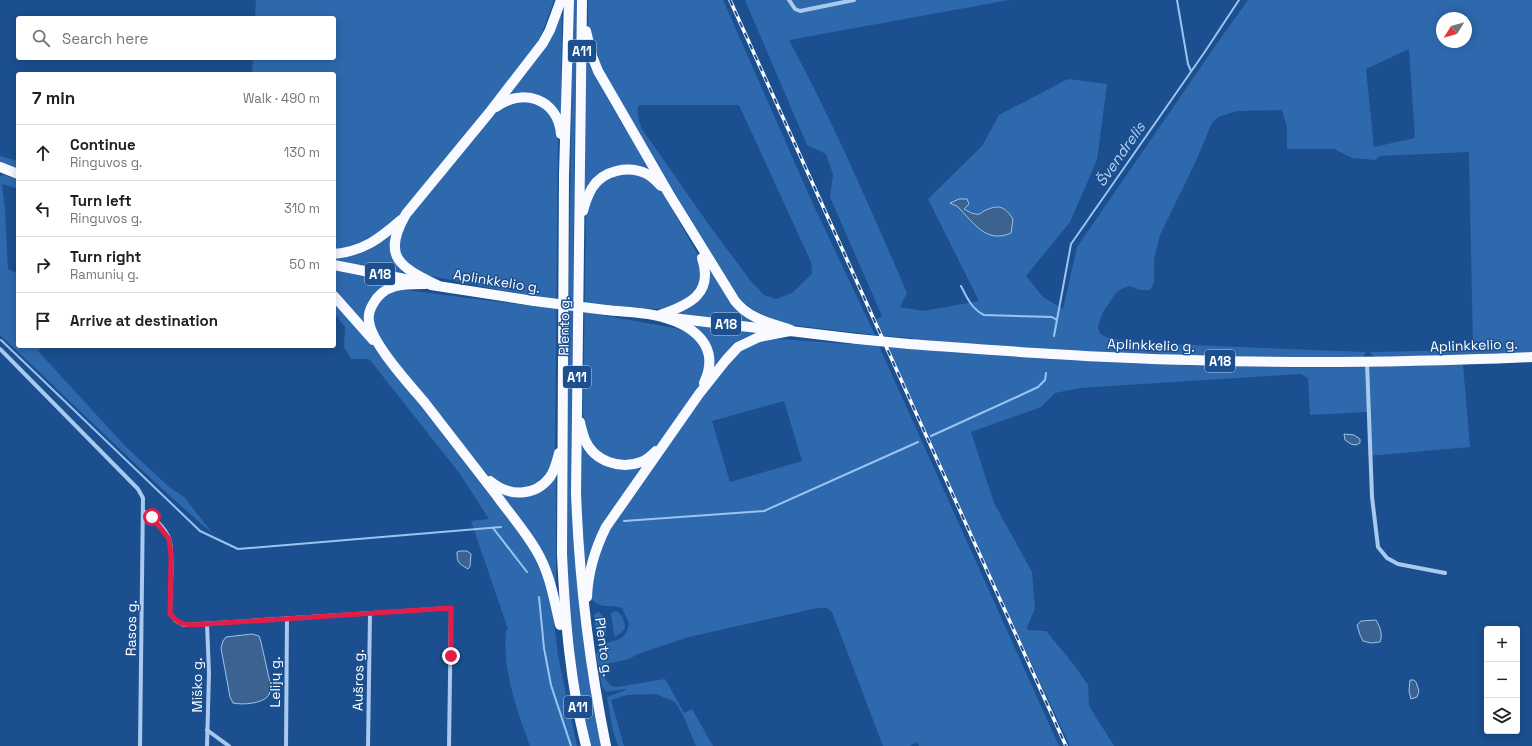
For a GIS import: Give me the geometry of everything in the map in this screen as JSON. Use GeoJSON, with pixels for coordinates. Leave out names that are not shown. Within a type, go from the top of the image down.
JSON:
{"type":"FeatureCollection","features":[{"type":"Feature","properties":{"kind":"highway"},"geometry":{"type":"LineString","coordinates":[[336,254],[353,251],[370,244],[380,238],[406,214],[543,43],[550,30],[561,0]]}},
{"type":"Feature","properties":{"kind":"highway","name":"Plento g."},"geometry":{"type":"LineString","coordinates":[[568,0],[564,175],[562,554],[564,612],[570,668],[586,746]]}},
{"type":"Feature","properties":{"kind":"highway"},"geometry":{"type":"LineString","coordinates":[[583,0],[587,40],[598,71],[725,287],[740,308],[756,318],[792,331]]}},
{"type":"Feature","properties":{"kind":"highway","name":"Plento g."},"geometry":{"type":"LineString","coordinates":[[583,0],[576,492],[581,583],[596,695],[606,746]]}},
{"type":"Feature","properties":{"kind":"highway"},"geometry":{"type":"LineString","coordinates":[[488,113],[508,100],[515,98],[529,97],[545,104],[552,110],[560,124],[564,175]]}},
{"type":"Feature","properties":{"kind":"highway"},"geometry":{"type":"LineString","coordinates":[[0,167],[16,173]]}},
{"type":"Feature","properties":{"kind":"highway"},"geometry":{"type":"LineString","coordinates":[[579,226],[586,200],[593,187],[600,178],[614,171],[629,169],[647,174],[655,179],[669,194]]}},
{"type":"Feature","properties":{"kind":"highway"},"geometry":{"type":"LineString","coordinates":[[406,214],[398,229],[395,240],[398,257],[401,264],[410,272],[437,286]]}},
{"type":"Feature","properties":{"kind":"highway"},"geometry":{"type":"LineString","coordinates":[[660,316],[682,308],[690,303],[703,288],[706,268],[697,240]]}},
{"type":"Feature","properties":{"kind":"highway","name":"Aplinkkelio g."},"geometry":{"type":"LineString","coordinates":[[336,265],[437,286],[534,301],[909,344],[1121,358],[1231,362],[1366,362],[1532,357]]}},
{"type":"Feature","properties":{"kind":"highway"},"geometry":{"type":"LineString","coordinates":[[386,355],[375,338],[369,321],[369,314],[374,302],[382,292],[389,288],[402,285],[426,284]]}},
{"type":"Feature","properties":{"kind":"highway"},"geometry":{"type":"LineString","coordinates":[[336,298],[386,355],[463,451],[528,536],[545,568],[551,586],[570,668]]}},
{"type":"Feature","properties":{"kind":"highway"},"geometry":{"type":"LineString","coordinates":[[660,316],[694,332],[702,339],[707,347],[710,356],[710,367],[699,394]]}},
{"type":"Feature","properties":{"kind":"highway"},"geometry":{"type":"LineString","coordinates":[[590,652],[591,636],[587,595],[591,565],[597,545],[606,527],[699,394],[728,357],[738,347],[759,336],[792,331]]}},
{"type":"Feature","properties":{"kind":"highway"},"geometry":{"type":"LineString","coordinates":[[577,412],[585,441],[602,459],[611,463],[631,464],[642,462],[665,443]]}},
{"type":"Feature","properties":{"kind":"highway"},"geometry":{"type":"LineString","coordinates":[[463,451],[496,486],[504,491],[524,493],[538,488],[551,476],[556,465],[562,442]]}},
{"type":"Feature","properties":{"kind":"street"},"geometry":{"type":"LineString","coordinates":[[789,0],[795,9],[804,10],[854,0]]}},
{"type":"Feature","properties":{"kind":"street","name":"Rasos g."},"geometry":{"type":"LineString","coordinates":[[0,349],[138,489],[142,498],[140,746]]}},
{"type":"Feature","properties":{"kind":"street"},"geometry":{"type":"LineString","coordinates":[[1366,362],[1372,497],[1378,547],[1387,558],[1398,564],[1444,574]]}},
{"type":"Feature","properties":{"kind":"street"},"geometry":{"type":"LineString","coordinates":[[143,511],[152,517],[169,539],[171,555],[170,614],[176,621],[184,625],[451,608],[449,746]]}},
{"type":"Feature","properties":{"kind":"street","name":"Aušros g."},"geometry":{"type":"LineString","coordinates":[[368,746],[370,614]]}},
{"type":"Feature","properties":{"kind":"street","name":"Lelijų g."},"geometry":{"type":"LineString","coordinates":[[286,746],[287,618]]}},
{"type":"Feature","properties":{"kind":"street","name":"Miško g."},"geometry":{"type":"LineString","coordinates":[[207,624],[209,673],[207,746]]}},
{"type":"Feature","properties":{"kind":"street"},"geometry":{"type":"LineString","coordinates":[[207,730],[229,746]]}},
{"type":"Feature","properties":{"kind":"shaded area"},"geometry":{"type":"Polygon","coordinates":[[[256,0],[554,0],[541,36],[543,38],[405,211],[367,243],[336,251],[336,72],[252,72],[253,60],[336,60],[336,16],[255,16],[256,0]]]}},
{"type":"Feature","properties":{"kind":"shaded area"},"geometry":{"type":"Polygon","coordinates":[[[573,0],[579,0],[575,107],[571,480],[574,538],[584,642],[601,746],[590,746],[578,690],[565,551],[573,0]]]}},
{"type":"Feature","properties":{"kind":"shaded area"},"geometry":{"type":"Polygon","coordinates":[[[588,0],[723,0],[813,204],[875,335],[784,324],[765,319],[744,306],[609,87],[591,45],[588,27],[588,0]],[[639,105],[638,114],[642,129],[709,225],[750,280],[764,295],[776,299],[792,293],[812,274],[811,262],[739,105],[639,105]]]}},
{"type":"Feature","properties":{"kind":"shaded area"},"geometry":{"type":"Polygon","coordinates":[[[745,0],[1009,0],[789,40],[836,133],[907,293],[900,307],[924,311],[979,301],[928,199],[982,146],[999,115],[1068,79],[1107,84],[1097,160],[1070,222],[1026,276],[1043,297],[1063,309],[1077,247],[1248,0],[1532,0],[1532,352],[1376,358],[1370,352],[1473,350],[1469,152],[1379,156],[1376,160],[1352,158],[1334,149],[1287,149],[1287,127],[1282,110],[1237,111],[1218,117],[1212,123],[1195,163],[1160,235],[1154,259],[1154,283],[1150,290],[1141,290],[1129,286],[1121,289],[1115,294],[1102,314],[1098,327],[1100,334],[1109,338],[1138,343],[1366,352],[1363,357],[1225,358],[1030,349],[913,340],[913,338],[882,336],[875,320],[882,316],[830,197],[833,174],[826,154],[807,145],[745,0]],[[1409,49],[1366,69],[1374,147],[1415,138],[1409,49]],[[957,205],[974,225],[1012,225],[1013,219],[973,214],[957,205]]]}},
{"type":"Feature","properties":{"kind":"shaded area"},"geometry":{"type":"Polygon","coordinates":[[[562,12],[561,118],[555,108],[504,96],[556,26],[562,12]]]}},
{"type":"Feature","properties":{"kind":"shaded area"},"geometry":{"type":"Polygon","coordinates":[[[586,47],[598,80],[606,96],[653,173],[631,166],[584,194],[586,47]]]}},
{"type":"Feature","properties":{"kind":"shaded area"},"geometry":{"type":"Polygon","coordinates":[[[531,101],[550,112],[558,135],[555,452],[550,472],[541,483],[514,491],[490,478],[382,344],[375,333],[373,311],[381,296],[398,289],[540,307],[540,298],[421,274],[401,260],[398,243],[404,223],[499,108],[513,102],[531,101]]]}},
{"type":"Feature","properties":{"kind":"shaded area"},"geometry":{"type":"Polygon","coordinates":[[[0,156],[16,160],[16,167],[0,162],[0,156]]]}},
{"type":"Feature","properties":{"kind":"shaded area"},"geometry":{"type":"Polygon","coordinates":[[[636,173],[657,185],[666,198],[699,257],[702,281],[693,297],[667,309],[601,305],[600,315],[675,328],[686,332],[694,336],[706,356],[704,377],[695,392],[659,443],[648,454],[634,461],[604,458],[590,444],[584,429],[583,412],[586,214],[592,193],[610,175],[636,173]]]}},
{"type":"Feature","properties":{"kind":"shaded area"},"geometry":{"type":"Polygon","coordinates":[[[4,175],[16,179],[16,188],[2,184],[5,209],[8,269],[16,273],[16,348],[41,348],[38,351],[126,447],[169,487],[184,497],[213,534],[132,460],[0,335],[0,176],[4,175]]]}},
{"type":"Feature","properties":{"kind":"shaded area"},"geometry":{"type":"Polygon","coordinates":[[[959,199],[967,199],[969,204],[964,209],[974,214],[979,214],[994,207],[1004,209],[1013,219],[1011,233],[1002,236],[987,234],[975,225],[958,207],[950,203],[959,199]]]}},
{"type":"Feature","properties":{"kind":"shaded area"},"geometry":{"type":"Polygon","coordinates":[[[394,230],[395,259],[405,275],[336,260],[336,257],[394,230]]]}},
{"type":"Feature","properties":{"kind":"shaded area"},"geometry":{"type":"Polygon","coordinates":[[[710,268],[741,314],[752,322],[676,314],[689,308],[710,268]]]}},
{"type":"Feature","properties":{"kind":"shaded area"},"geometry":{"type":"Polygon","coordinates":[[[336,270],[395,283],[383,287],[365,327],[336,293],[336,270]]]}},
{"type":"Feature","properties":{"kind":"shaded area"},"geometry":{"type":"Polygon","coordinates":[[[336,302],[382,356],[528,545],[544,579],[553,614],[558,656],[577,746],[530,746],[520,719],[508,675],[505,645],[506,631],[508,629],[471,521],[489,519],[460,474],[370,360],[351,359],[344,347],[345,327],[336,316],[336,302]]]}},
{"type":"Feature","properties":{"kind":"shaded area"},"geometry":{"type":"Polygon","coordinates":[[[689,325],[760,332],[713,370],[689,325]]]}},
{"type":"Feature","properties":{"kind":"shaded area"},"geometry":{"type":"Polygon","coordinates":[[[765,338],[879,346],[1059,746],[919,746],[917,742],[909,746],[883,746],[832,612],[827,608],[817,608],[689,637],[638,654],[629,659],[607,664],[604,671],[605,675],[607,682],[613,686],[617,687],[665,679],[684,713],[692,709],[713,746],[696,746],[683,715],[675,702],[656,694],[627,695],[611,700],[624,746],[618,746],[613,731],[607,697],[626,690],[606,692],[602,686],[596,654],[605,644],[624,636],[629,623],[622,608],[600,605],[590,596],[601,540],[716,378],[744,347],[765,338]],[[784,401],[712,421],[730,482],[802,461],[784,401]]]}},
{"type":"Feature","properties":{"kind":"shaded area"},"geometry":{"type":"Polygon","coordinates":[[[886,347],[1035,358],[1180,365],[1368,367],[1463,365],[1470,447],[1368,456],[1367,412],[1310,415],[1308,378],[1301,374],[1080,388],[1055,393],[1041,407],[971,432],[994,503],[1032,572],[1035,609],[1027,627],[1028,630],[1046,631],[1075,666],[1088,685],[1089,706],[1114,746],[1070,746],[1008,614],[914,403],[886,347]]]}},
{"type":"Feature","properties":{"kind":"shaded area"},"geometry":{"type":"Polygon","coordinates":[[[1344,434],[1354,435],[1360,439],[1360,443],[1356,445],[1351,444],[1345,440],[1344,434]]]}},
{"type":"Feature","properties":{"kind":"shaded area"},"geometry":{"type":"Polygon","coordinates":[[[581,439],[606,464],[648,462],[591,550],[585,569],[581,505],[581,439]]]}},
{"type":"Feature","properties":{"kind":"shaded area"},"geometry":{"type":"Polygon","coordinates":[[[556,475],[556,597],[551,579],[498,493],[520,497],[531,496],[545,488],[556,475]]]}},
{"type":"Feature","properties":{"kind":"shaded area"},"geometry":{"type":"Polygon","coordinates":[[[467,551],[471,554],[470,566],[468,569],[457,559],[457,552],[467,551]]]}},
{"type":"Feature","properties":{"kind":"shaded area"},"geometry":{"type":"Polygon","coordinates":[[[615,611],[623,618],[625,628],[616,636],[614,635],[611,613],[615,611]]]}},
{"type":"Feature","properties":{"kind":"shaded area"},"geometry":{"type":"Polygon","coordinates":[[[598,612],[603,616],[605,623],[605,638],[602,639],[598,638],[595,632],[594,615],[598,612]]]}},
{"type":"Feature","properties":{"kind":"shaded area"},"geometry":{"type":"Polygon","coordinates":[[[1376,620],[1381,631],[1380,642],[1371,643],[1363,641],[1357,625],[1361,621],[1376,620]]]}},
{"type":"Feature","properties":{"kind":"shaded area"},"geometry":{"type":"Polygon","coordinates":[[[252,634],[259,636],[261,642],[271,687],[270,693],[261,701],[246,704],[233,703],[230,697],[221,648],[226,637],[252,634]]]}},
{"type":"Feature","properties":{"kind":"shaded area"},"geometry":{"type":"Polygon","coordinates":[[[1410,680],[1414,680],[1416,682],[1419,691],[1417,697],[1411,699],[1409,691],[1410,680]]]}},
{"type":"Feature","properties":{"kind":"waterway"},"geometry":{"type":"LineString","coordinates":[[1177,0],[1188,64],[1191,71]]}},
{"type":"Feature","properties":{"kind":"waterway","name":"Švendrelis"},"geometry":{"type":"LineString","coordinates":[[1054,336],[1071,244],[1204,53],[1239,0]]}},
{"type":"Feature","properties":{"kind":"waterway"},"geometry":{"type":"LineString","coordinates":[[961,286],[973,306],[984,315],[1052,317],[1057,320]]}},
{"type":"Feature","properties":{"kind":"waterway"},"geometry":{"type":"LineString","coordinates":[[1,340],[200,531],[238,549],[501,527]]}},
{"type":"Feature","properties":{"kind":"waterway"},"geometry":{"type":"LineString","coordinates":[[931,436],[1038,387],[1045,380],[1046,373]]}},
{"type":"Feature","properties":{"kind":"waterway"},"geometry":{"type":"LineString","coordinates":[[624,521],[764,511],[918,442]]}},
{"type":"Feature","properties":{"kind":"waterway"},"geometry":{"type":"LineString","coordinates":[[493,528],[527,572]]}},
{"type":"Feature","properties":{"kind":"waterway"},"geometry":{"type":"LineString","coordinates":[[539,597],[544,648],[551,685],[571,746]]}},
{"type":"Feature","properties":{"kind":"railway"},"geometry":{"type":"LineString","coordinates":[[730,0],[1066,746]]}},
{"type":"Feature","properties":{"kind":"route"},"geometry":{"type":"LineString","coordinates":[[152,517],[169,539],[171,555],[170,614],[176,621],[184,625],[451,608],[451,656]]}}]}
